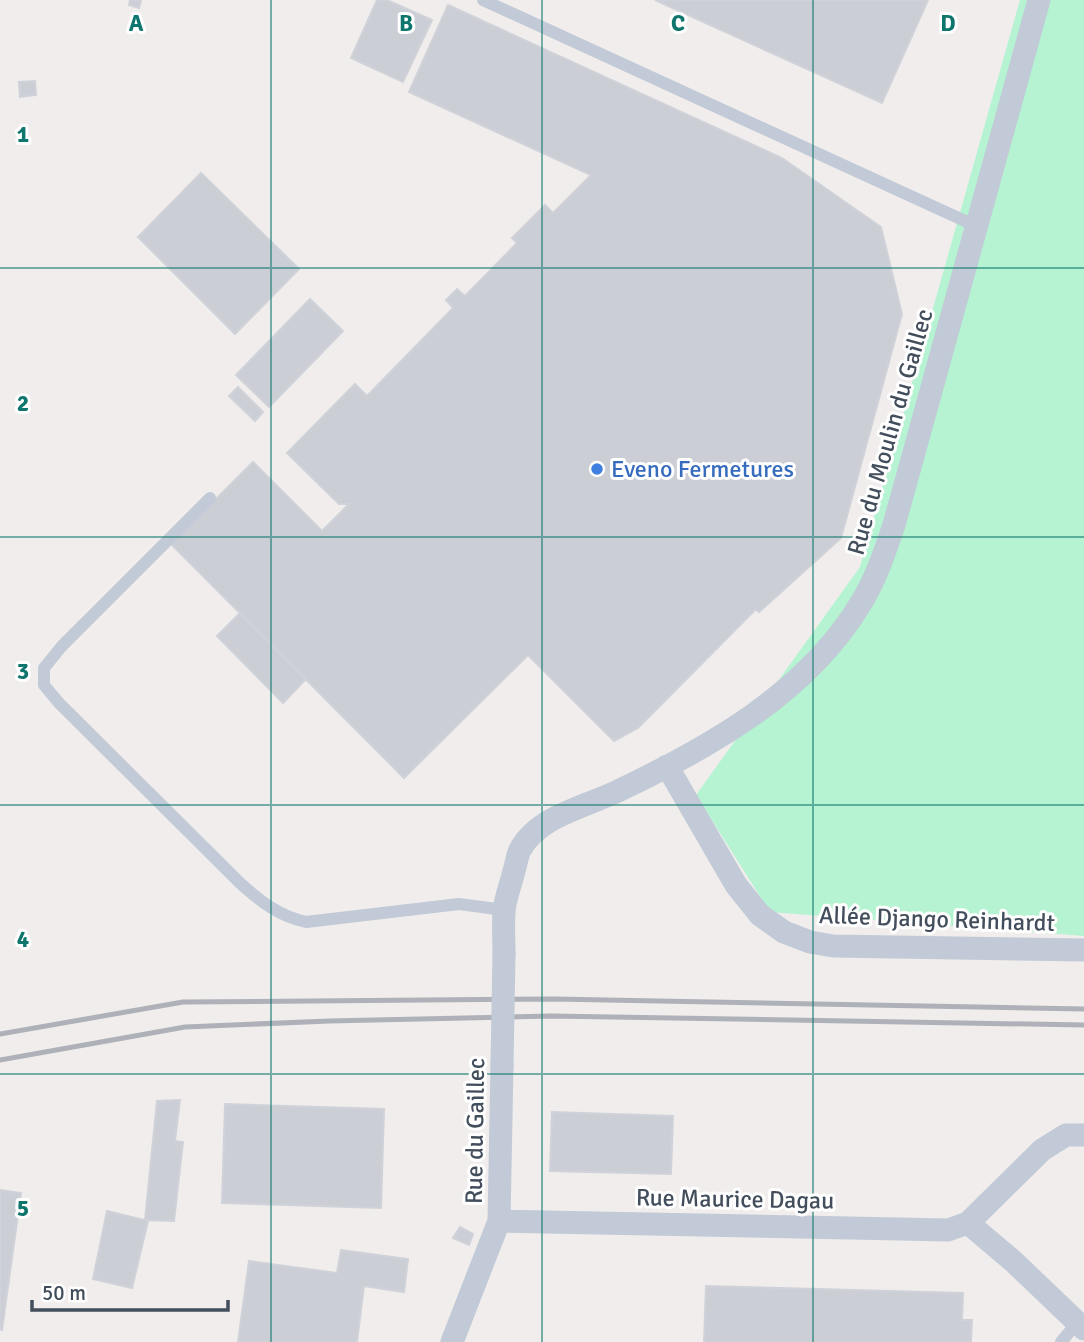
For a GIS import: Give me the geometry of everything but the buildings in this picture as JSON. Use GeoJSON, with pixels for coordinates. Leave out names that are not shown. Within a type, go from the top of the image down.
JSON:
{"type":"FeatureCollection","features":[{"type":"Feature","properties":{"kind":"street","name":"Rue du Moulin du Gaillec"},"geometry":{"type":"LineString","coordinates":[[504,954],[504,910],[519,851],[535,833],[552,820],[617,792],[667,766],[756,714],[809,671],[830,649],[863,601],[880,565],[894,525],[1039,0]]}},
{"type":"Feature","properties":{"kind":"street","name":"Allée Django Reinhardt"},"geometry":{"type":"LineString","coordinates":[[667,766],[736,885],[760,915],[784,932],[810,942],[833,946],[1084,950]]}},
{"type":"Feature","properties":{"kind":"street","name":"Rue du Gaillec"},"geometry":{"type":"LineString","coordinates":[[452,1342],[499,1221],[504,954]]}},
{"type":"Feature","properties":{"kind":"street"},"geometry":{"type":"LineString","coordinates":[[1081,1326],[968,1223],[1042,1150],[1066,1135],[1084,1135]]}},
{"type":"Feature","properties":{"kind":"street","name":"Rue Maurice Dagau"},"geometry":{"type":"LineString","coordinates":[[499,1221],[948,1230],[968,1223]]}},
{"type":"Feature","properties":{"kind":"lane"},"geometry":{"type":"LineString","coordinates":[[483,0],[976,226]]}},
{"type":"Feature","properties":{"kind":"lane"},"geometry":{"type":"LineString","coordinates":[[209,498],[62,646],[44,667],[44,685],[240,884],[260,902],[285,917],[306,922],[459,904],[504,910]]}},
{"type":"Feature","properties":{"kind":"lane"},"geometry":{"type":"LineString","coordinates":[[1061,1342],[1081,1326]]}},
{"type":"Feature","properties":{"kind":"green space"},"geometry":{"type":"Polygon","coordinates":[[[1020,0],[1084,0],[1084,936],[770,912],[696,795],[860,567],[1020,0]]]}},
{"type":"Feature","properties":{"kind":"railway"},"geometry":{"type":"LineString","coordinates":[[0,1034],[183,1002],[554,999],[1084,1009]]}},
{"type":"Feature","properties":{"kind":"railway"},"geometry":{"type":"LineString","coordinates":[[0,1060],[185,1027],[329,1021],[551,1016],[1084,1025]]}},
{"type":"Feature","properties":{"kind":"place","name":"Eveno Fermetures"},"geometry":{"type":"Point","coordinates":[597,469]}}]}
